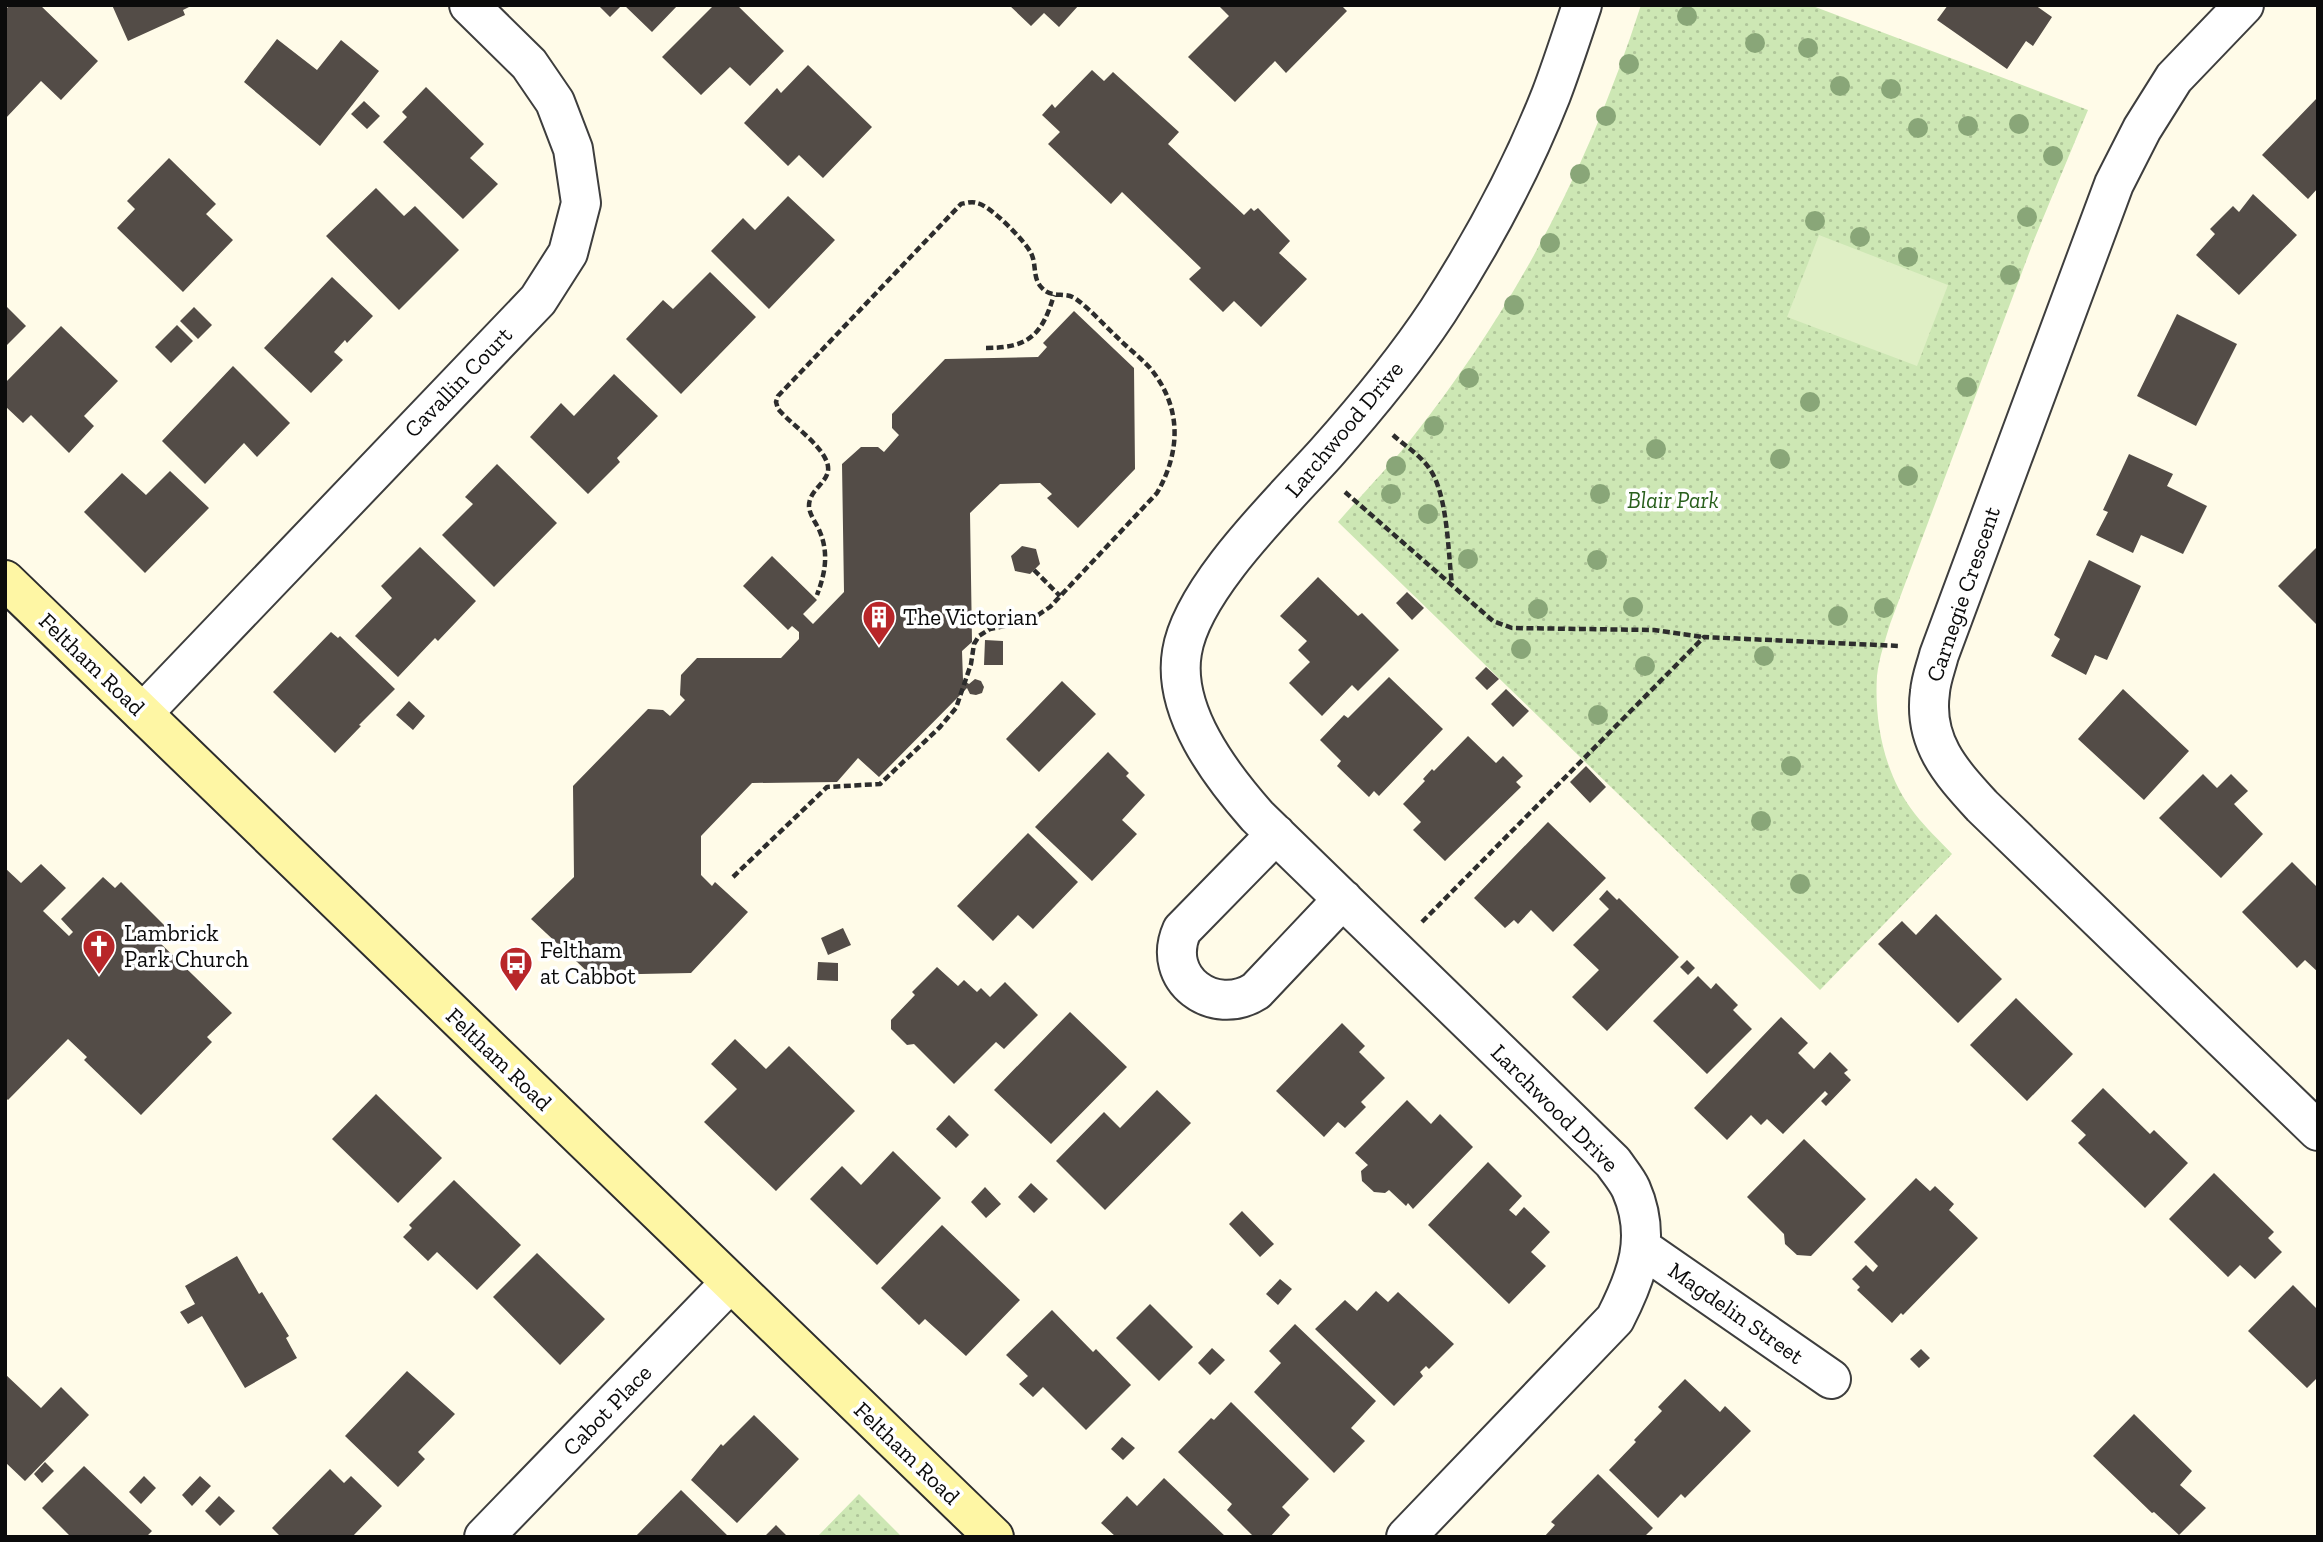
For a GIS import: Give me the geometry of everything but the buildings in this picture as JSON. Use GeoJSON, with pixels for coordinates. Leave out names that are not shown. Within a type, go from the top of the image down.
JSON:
{"type":"FeatureCollection","features":[{"type":"Feature","properties":{"kind":"street","name":"Cavallin Court"},"geometry":{"type":"LineString","coordinates":[[143,712],[538,300],[568,253],[581,203],[573,149],[555,102],[528,64],[469,5]]}},
{"type":"Feature","properties":{"kind":"street","name":"Larchwood Drive"},"geometry":{"type":"LineString","coordinates":[[1406,1537],[1615,1319],[1634,1283],[1642,1248],[1639,1220],[1631,1189],[1613,1162],[1239,795],[1206,748],[1181,683],[1181,652],[1194,615],[1227,566],[1363,409],[1402,361],[1437,311],[1504,198],[1551,94],[1582,5]]}},
{"type":"Feature","properties":{"kind":"street","name":"Carnegie Crescent"},"geometry":{"type":"LineString","coordinates":[[2244,5],[2174,78],[2142,129],[2114,184],[1939,655],[1929,692],[1929,720],[1937,748],[1952,773],[1982,806],[2318,1131]]}},
{"type":"Feature","properties":{"kind":"street","name":"Feltham Road"},"geometry":{"type":"LineString","coordinates":[[5,580],[994,1537]]}},
{"type":"Feature","properties":{"kind":"street"},"geometry":{"type":"LineString","coordinates":[[1276,834],[1182,930],[1176,951],[1180,970],[1191,986],[1202,994],[1226,1001],[1247,997],[1256,991],[1343,899]]}},
{"type":"Feature","properties":{"kind":"street","name":"Magdelin Street"},"geometry":{"type":"LineString","coordinates":[[1642,1248],[1831,1378]]}},
{"type":"Feature","properties":{"kind":"street","name":"Cabot Place"},"geometry":{"type":"LineString","coordinates":[[484,1537],[730,1283]]}},
{"type":"Feature","properties":{"kind":"path"},"geometry":{"type":"LineString","coordinates":[[733,877],[827,788],[880,784],[940,727],[956,708],[971,664],[974,644],[979,636],[990,629],[1029,621],[1040,615],[1157,492],[1170,466],[1175,436],[1168,398],[1160,382],[1148,366],[1073,297],[1054,295],[1042,289],[1036,280],[1035,262],[1029,249],[991,211],[978,203],[961,204],[781,391],[776,402],[778,409],[824,456],[829,469],[826,479],[813,493],[809,507],[825,549],[822,580],[817,595]]}},
{"type":"Feature","properties":{"kind":"path"},"geometry":{"type":"LineString","coordinates":[[986,348],[1013,345],[1028,339],[1041,329],[1054,295]]}},
{"type":"Feature","properties":{"kind":"path"},"geometry":{"type":"LineString","coordinates":[[1363,409],[1421,459],[1438,484],[1452,586]]}},
{"type":"Feature","properties":{"kind":"path"},"geometry":{"type":"LineString","coordinates":[[1315,465],[1493,621],[1512,628],[1654,630],[1704,637],[1903,646],[1939,655]]}},
{"type":"Feature","properties":{"kind":"path"},"geometry":{"type":"LineString","coordinates":[[1034,570],[1060,596]]}},
{"type":"Feature","properties":{"kind":"path"},"geometry":{"type":"LineString","coordinates":[[1394,950],[1704,637]]}},
{"type":"Feature","properties":{"kind":"green space","name":"Blair Park"},"geometry":{"type":"Polygon","coordinates":[[[1641,5],[1810,5],[2088,110],[2034,240],[1890,624],[1878,669],[1877,712],[1889,766],[1915,814],[1952,854],[1820,990],[1338,522],[1415,434],[1487,334],[1518,283],[1548,230],[1599,121],[1641,5]]]}},
{"type":"Feature","properties":{"kind":"green space"},"geometry":{"type":"Polygon","coordinates":[[[1819,235],[1948,285],[1917,366],[1787,317],[1819,235]]]}},
{"type":"Feature","properties":{"kind":"green space"},"geometry":{"type":"Polygon","coordinates":[[[859,1494],[902,1537],[817,1537],[859,1494]]]}},
{"type":"Feature","properties":{"kind":"place","name":"The Victorian"},"geometry":{"type":"Point","coordinates":[879,647]}},
{"type":"Feature","properties":{"kind":"place","name":"Lambrick Park Church"},"geometry":{"type":"Point","coordinates":[99,976]}},
{"type":"Feature","properties":{"kind":"place","name":"Feltham at Cabbot"},"geometry":{"type":"Point","coordinates":[516,993]}}]}
